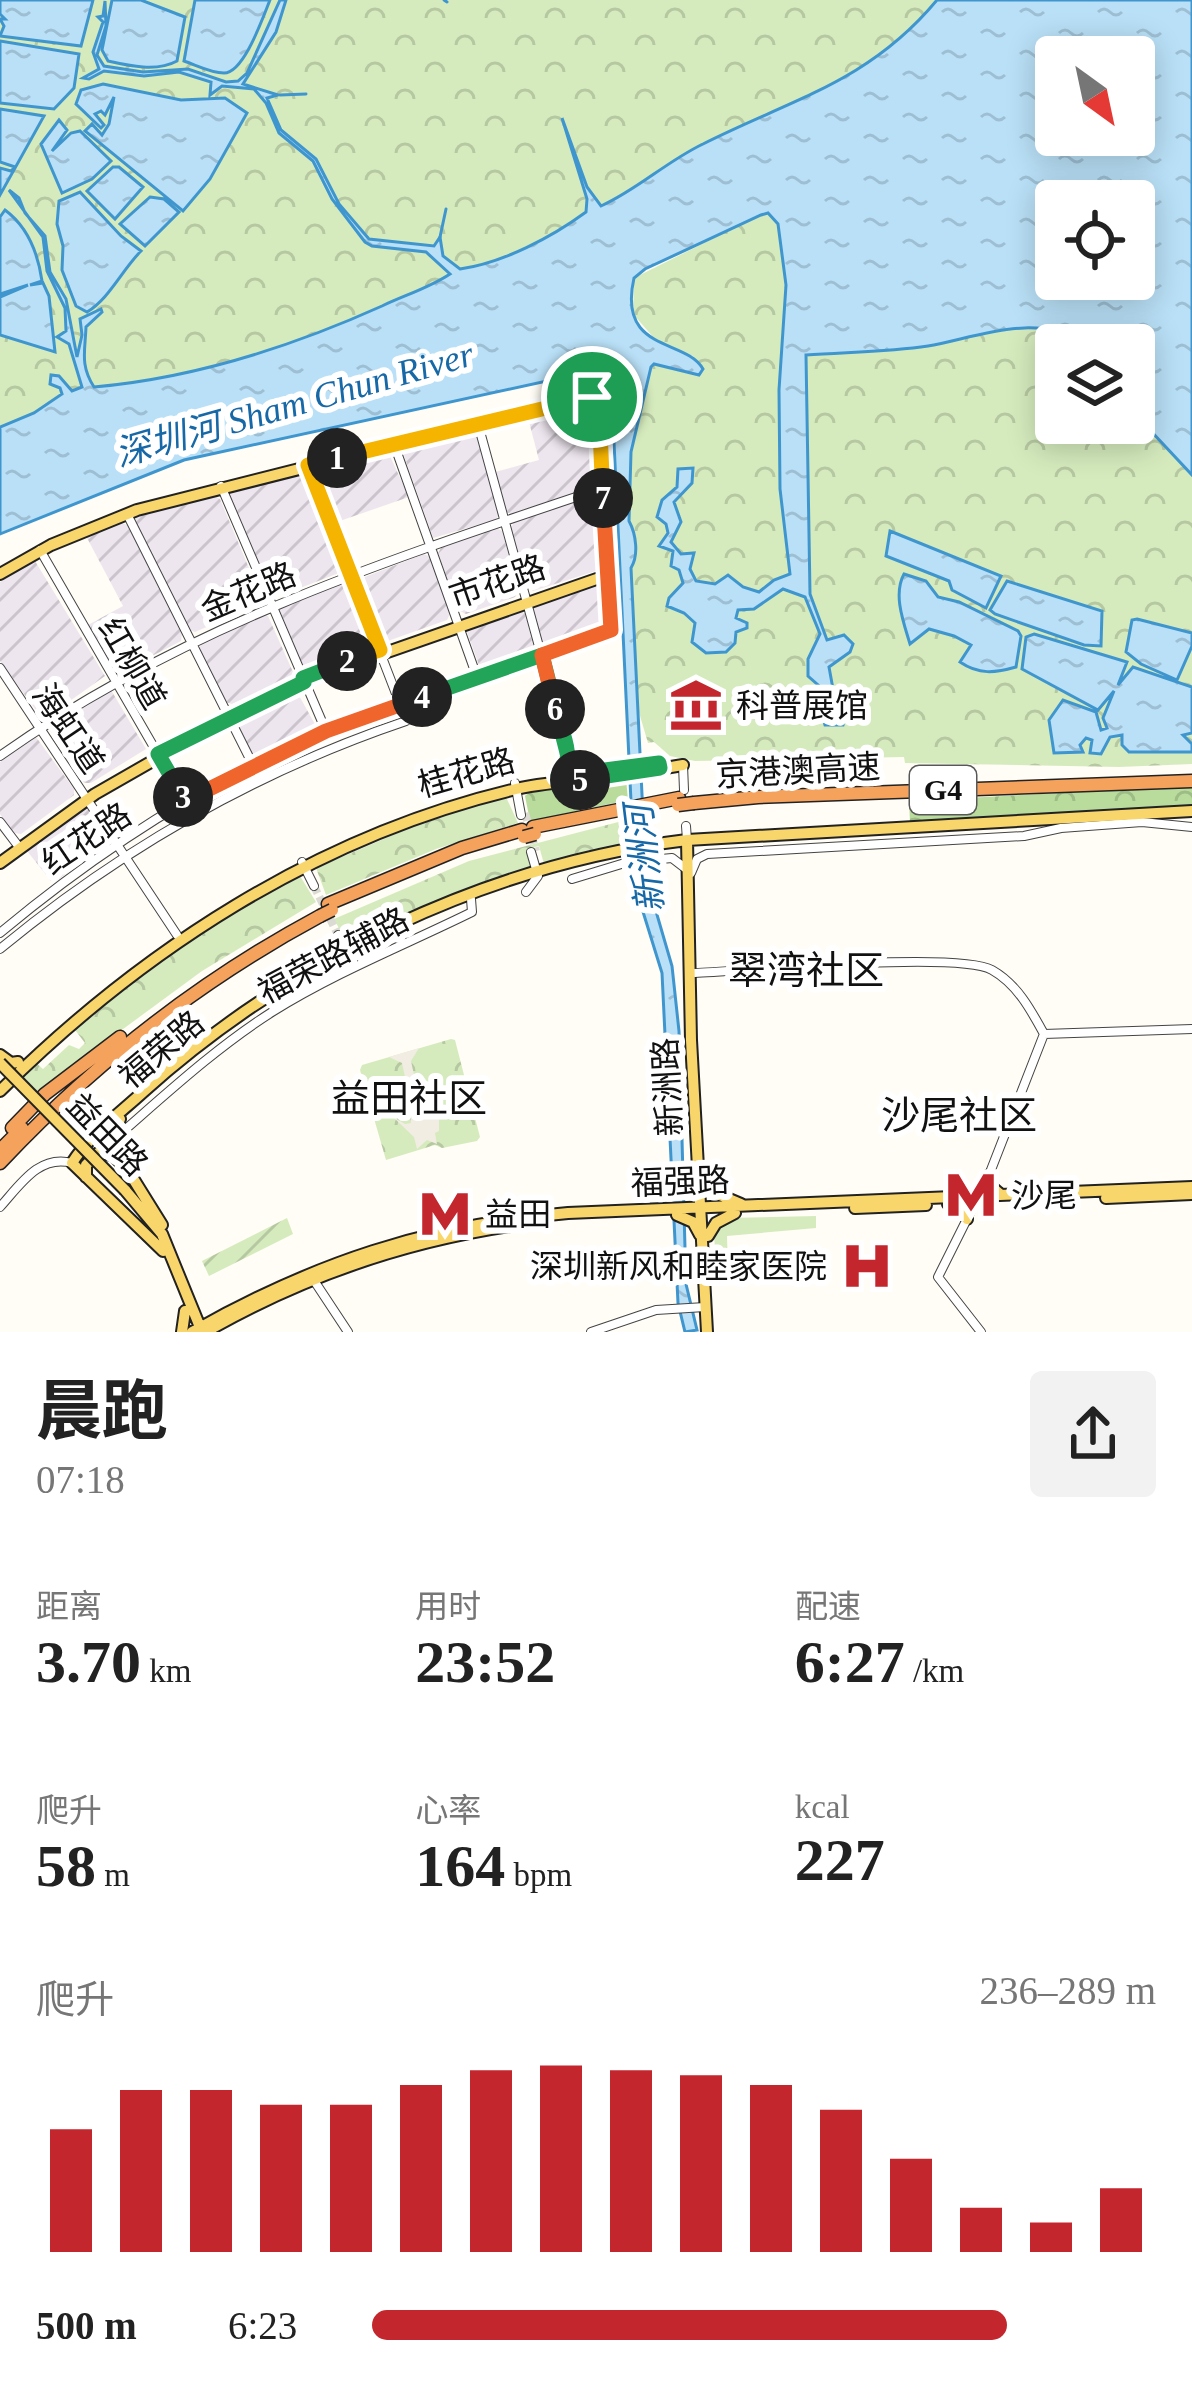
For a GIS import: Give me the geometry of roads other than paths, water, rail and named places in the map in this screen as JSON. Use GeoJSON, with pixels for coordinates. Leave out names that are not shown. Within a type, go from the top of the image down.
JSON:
{"type":"FeatureCollection","features":[{"type":"Feature","properties":{"kind":"highway","name":"京港澳高速"},"geometry":{"type":"LineString","coordinates":[[521,809],[621,810],[686,798],[1192,777]]}},
{"type":"Feature","properties":{"kind":"highway","name":"G4"},"geometry":{"type":"LineString","coordinates":[[0,1150],[95,1064],[192,993],[324,910],[429,868],[521,809]]}},
{"type":"Feature","properties":{"kind":"highway","name":"G4"},"geometry":{"type":"LineString","coordinates":[[0,1163],[95,1064]]}},
{"type":"Feature","properties":{"kind":"highway"},"geometry":{"type":"LineString","coordinates":[[12,1128],[45,1094],[95,1064]]}},
{"type":"Feature","properties":{"kind":"main road"},"geometry":{"type":"LineString","coordinates":[[0,574],[40,550],[127,514],[220,486],[587,397],[596,400]]}},
{"type":"Feature","properties":{"kind":"main road","name":"市花路"},"geometry":{"type":"LineString","coordinates":[[0,860],[87,797],[228,714],[303,680],[608,575]]}},
{"type":"Feature","properties":{"kind":"main road"},"geometry":{"type":"LineString","coordinates":[[558,776],[569,761]]}},
{"type":"Feature","properties":{"kind":"main road","name":"桂花路"},"geometry":{"type":"LineString","coordinates":[[521,809],[532,785],[683,765]]}},
{"type":"Feature","properties":{"kind":"main road","name":"桂花路"},"geometry":{"type":"LineString","coordinates":[[0,1081],[4,1063],[113,980],[177,935],[303,865],[430,808],[521,809],[558,776],[573,777]]}},
{"type":"Feature","properties":{"kind":"main road","name":"福荣路"},"geometry":{"type":"LineString","coordinates":[[686,843],[1192,814]]}},
{"type":"Feature","properties":{"kind":"main road","name":"福荣路"},"geometry":{"type":"LineString","coordinates":[[72,1163],[105,1143],[196,1047],[274,993],[469,895],[539,874],[686,843],[1192,814]]}},
{"type":"Feature","properties":{"kind":"main road","name":"新洲路"},"geometry":{"type":"LineString","coordinates":[[686,843],[702,1173]]}},
{"type":"Feature","properties":{"kind":"main road","name":"桂花路"},"geometry":{"type":"LineString","coordinates":[[0,1090],[127,976],[303,865]]}},
{"type":"Feature","properties":{"kind":"main road","name":"新洲路"},"geometry":{"type":"LineString","coordinates":[[687,872],[702,1173],[698,1211],[705,1239],[710,1332]]}},
{"type":"Feature","properties":{"kind":"main road","name":"福荣路"},"geometry":{"type":"LineString","coordinates":[[105,1143],[120,1118],[178,1066],[347,953],[539,874]]}},
{"type":"Feature","properties":{"kind":"main road","name":"益田路"},"geometry":{"type":"LineString","coordinates":[[4,1063],[124,1192],[166,1250]]}},
{"type":"Feature","properties":{"kind":"main road"},"geometry":{"type":"LineString","coordinates":[[86,1177],[86,1165],[105,1143]]}},
{"type":"Feature","properties":{"kind":"main road","name":"益田路"},"geometry":{"type":"LineString","coordinates":[[105,1143],[154,1208],[200,1331]]}},
{"type":"Feature","properties":{"kind":"main road","name":"益田路"},"geometry":{"type":"LineString","coordinates":[[72,1163],[166,1250]]}},
{"type":"Feature","properties":{"kind":"main road"},"geometry":{"type":"LineString","coordinates":[[702,1173],[715,1193],[698,1211],[716,1223],[705,1239]]}},
{"type":"Feature","properties":{"kind":"main road"},"geometry":{"type":"LineString","coordinates":[[988,1175],[1001,1195]]}},
{"type":"Feature","properties":{"kind":"main road","name":"福强路"},"geometry":{"type":"LineString","coordinates":[[224,1317],[313,1279],[417,1245],[548,1221],[1192,1190]]}},
{"type":"Feature","properties":{"kind":"main road","name":"福强路"},"geometry":{"type":"LineString","coordinates":[[200,1331],[313,1270],[434,1232],[536,1215],[948,1204],[1001,1195],[1029,1197]]}},
{"type":"Feature","properties":{"kind":"main road"},"geometry":{"type":"LineString","coordinates":[[948,1204],[965,1210],[967,1219]]}},
{"type":"Feature","properties":{"kind":"main road","name":"新洲路"},"geometry":{"type":"LineString","coordinates":[[705,1239],[700,1307],[710,1332]]}},
{"type":"Feature","properties":{"kind":"main road"},"geometry":{"type":"LineString","coordinates":[[182,1332],[188,1308],[224,1317]]}},
{"type":"Feature","properties":{"kind":"street"},"geometry":{"type":"LineString","coordinates":[[596,400],[608,575]]}},
{"type":"Feature","properties":{"kind":"street"},"geometry":{"type":"LineString","coordinates":[[478,424],[573,777]]}},
{"type":"Feature","properties":{"kind":"street"},"geometry":{"type":"LineString","coordinates":[[394,444],[477,677]]}},
{"type":"Feature","properties":{"kind":"street"},"geometry":{"type":"LineString","coordinates":[[308,465],[400,704]]}},
{"type":"Feature","properties":{"kind":"street"},"geometry":{"type":"LineString","coordinates":[[220,486],[326,731]]}},
{"type":"Feature","properties":{"kind":"street","name":"金花路"},"geometry":{"type":"LineString","coordinates":[[0,756],[116,681],[271,604],[603,488]]}},
{"type":"Feature","properties":{"kind":"street"},"geometry":{"type":"LineString","coordinates":[[127,514],[253,765]]}},
{"type":"Feature","properties":{"kind":"street","name":"红柳道"},"geometry":{"type":"LineString","coordinates":[[40,550],[185,801]]}},
{"type":"Feature","properties":{"kind":"street","name":"红花路"},"geometry":{"type":"LineString","coordinates":[[0,933],[118,843],[253,765],[326,731],[607,634],[611,628],[608,575]]}},
{"type":"Feature","properties":{"kind":"street","name":"海虹道"},"geometry":{"type":"LineString","coordinates":[[0,668],[177,935]]}},
{"type":"Feature","properties":{"kind":"street"},"geometry":{"type":"LineString","coordinates":[[0,949],[126,857],[260,780],[331,747],[406,721]]}},
{"type":"Feature","properties":{"kind":"street"},"geometry":{"type":"LineString","coordinates":[[683,765],[686,798]]}},
{"type":"Feature","properties":{"kind":"street"},"geometry":{"type":"LineString","coordinates":[[0,822],[18,846]]}},
{"type":"Feature","properties":{"kind":"street"},"geometry":{"type":"LineString","coordinates":[[649,852],[675,858],[687,872],[707,854],[1024,836],[1061,824],[1144,822],[1192,827]]}},
{"type":"Feature","properties":{"kind":"street","name":"新洲路"},"geometry":{"type":"LineString","coordinates":[[686,826],[686,843]]}},
{"type":"Feature","properties":{"kind":"street"},"geometry":{"type":"LineString","coordinates":[[526,892],[539,874],[533,851]]}},
{"type":"Feature","properties":{"kind":"street"},"geometry":{"type":"LineString","coordinates":[[572,879],[630,855]]}},
{"type":"Feature","properties":{"kind":"street"},"geometry":{"type":"LineString","coordinates":[[303,865],[314,886]]}},
{"type":"Feature","properties":{"kind":"street","name":"福荣路辅路"},"geometry":{"type":"LineString","coordinates":[[105,1143],[274,1011],[471,905]]}},
{"type":"Feature","properties":{"kind":"street"},"geometry":{"type":"LineString","coordinates":[[338,935],[347,953]]}},
{"type":"Feature","properties":{"kind":"street"},"geometry":{"type":"LineString","coordinates":[[695,973],[919,960],[990,968],[1024,998],[1044,1034]]}},
{"type":"Feature","properties":{"kind":"street"},"geometry":{"type":"LineString","coordinates":[[216,1052],[228,1029]]}},
{"type":"Feature","properties":{"kind":"street"},"geometry":{"type":"LineString","coordinates":[[1044,1034],[1192,1029]]}},
{"type":"Feature","properties":{"kind":"street"},"geometry":{"type":"LineString","coordinates":[[981,1332],[938,1276],[988,1175],[1044,1034]]}},
{"type":"Feature","properties":{"kind":"street"},"geometry":{"type":"LineString","coordinates":[[0,1207],[43,1164],[72,1163]]}},
{"type":"Feature","properties":{"kind":"street"},"geometry":{"type":"LineString","coordinates":[[313,1279],[348,1332]]}},
{"type":"Feature","properties":{"kind":"street"},"geometry":{"type":"LineString","coordinates":[[591,1332],[646,1313],[700,1307]]}},
{"type":"Feature","properties":{"kind":"water"},"geometry":{"type":"Polygon","coordinates":[[[0,0],[93,0],[81,46],[0,36],[4,26],[0,19],[5,19],[0,0]]]}},
{"type":"Feature","properties":{"kind":"water"},"geometry":{"type":"Polygon","coordinates":[[[112,0],[141,0],[185,17],[177,61],[152,67],[108,61],[102,50],[112,0]]]}},
{"type":"Feature","properties":{"kind":"water"},"geometry":{"type":"Polygon","coordinates":[[[195,0],[270,0],[252,43],[231,71],[214,72],[184,61],[195,0]]]}},
{"type":"Feature","properties":{"kind":"water"},"geometry":{"type":"Polygon","coordinates":[[[280,0],[286,0],[276,32],[243,84],[278,95],[267,98],[281,130],[316,159],[339,204],[369,239],[434,246],[440,237],[443,256],[460,269],[526,248],[586,212],[587,199],[562,118],[587,187],[601,206],[690,151],[857,70],[911,28],[937,0],[1192,0],[1192,475],[1155,435],[1155,324],[1035,324],[1035,328],[1007,329],[928,346],[806,355],[810,594],[827,640],[844,635],[853,644],[850,652],[829,667],[833,689],[846,712],[843,725],[825,725],[819,705],[826,692],[808,676],[808,659],[820,634],[805,597],[783,589],[754,609],[738,610],[736,618],[747,623],[747,628],[736,632],[735,643],[726,652],[706,653],[692,642],[695,623],[667,606],[683,583],[679,570],[671,566],[673,551],[659,546],[668,533],[657,517],[662,500],[677,487],[678,469],[693,468],[692,483],[674,502],[681,522],[671,542],[681,554],[694,553],[690,569],[696,581],[715,584],[728,575],[759,592],[790,574],[780,489],[779,390],[786,285],[778,224],[768,213],[761,215],[634,278],[631,302],[644,332],[683,352],[703,369],[699,375],[651,367],[631,452],[629,521],[636,544],[631,568],[646,877],[672,966],[679,1031],[686,1284],[697,1330],[685,1332],[678,1303],[662,973],[635,886],[611,379],[556,379],[184,460],[0,534],[0,427],[34,413],[62,394],[50,384],[51,375],[59,376],[72,391],[82,387],[69,344],[57,337],[66,331],[65,308],[47,271],[43,237],[29,217],[45,236],[50,272],[66,299],[77,357],[80,319],[101,309],[86,327],[85,365],[94,387],[206,368],[278,347],[450,274],[426,252],[365,242],[332,199],[313,161],[279,133],[254,89],[222,86],[210,95],[211,82],[179,72],[144,76],[104,71],[83,78],[99,69],[93,52],[105,1],[106,26],[97,55],[104,66],[143,72],[188,69],[226,82],[238,81],[247,73],[280,0]]]}},
{"type":"Feature","properties":{"kind":"water"},"geometry":{"type":"Polygon","coordinates":[[[0,41],[79,54],[74,88],[54,109],[0,103],[0,41]]]}},
{"type":"Feature","properties":{"kind":"water"},"geometry":{"type":"Polygon","coordinates":[[[103,84],[181,100],[225,98],[247,113],[210,179],[183,211],[85,131],[92,124],[102,135],[109,124],[114,97],[105,115],[95,114],[104,125],[101,128],[76,104],[81,90],[103,84]]]}},
{"type":"Feature","properties":{"kind":"water"},"geometry":{"type":"Polygon","coordinates":[[[0,109],[44,116],[0,195],[0,168],[11,171],[15,167],[0,162],[0,109]]]}},
{"type":"Feature","properties":{"kind":"water"},"geometry":{"type":"Polygon","coordinates":[[[59,120],[67,130],[52,151],[71,133],[80,131],[111,161],[92,179],[62,193],[41,144],[59,120]]]}},
{"type":"Feature","properties":{"kind":"water"},"geometry":{"type":"Polygon","coordinates":[[[113,167],[143,187],[115,219],[87,191],[113,167]]]}},
{"type":"Feature","properties":{"kind":"water"},"geometry":{"type":"Polygon","coordinates":[[[80,192],[141,251],[87,312],[76,306],[62,270],[57,224],[59,201],[80,192]]]}},
{"type":"Feature","properties":{"kind":"water"},"geometry":{"type":"Polygon","coordinates":[[[150,197],[164,199],[179,212],[145,246],[120,224],[150,197]]]}},
{"type":"Feature","properties":{"kind":"water"},"geometry":{"type":"Polygon","coordinates":[[[5,210],[20,224],[35,251],[42,281],[30,285],[43,283],[49,296],[55,352],[0,335],[0,297],[28,285],[0,294],[0,217],[5,210]]]}},
{"type":"Feature","properties":{"kind":"water"},"geometry":{"type":"Polygon","coordinates":[[[890,531],[1001,576],[986,608],[952,590],[949,581],[886,556],[890,531]]]}},
{"type":"Feature","properties":{"kind":"water"},"geometry":{"type":"Polygon","coordinates":[[[904,574],[926,581],[938,597],[959,602],[1018,631],[1016,667],[987,672],[967,666],[960,662],[971,645],[929,629],[910,644],[899,599],[904,574]]]}},
{"type":"Feature","properties":{"kind":"water"},"geometry":{"type":"Polygon","coordinates":[[[1007,581],[1102,611],[1101,646],[1084,645],[995,614],[990,610],[1007,581]]]}},
{"type":"Feature","properties":{"kind":"water"},"geometry":{"type":"Polygon","coordinates":[[[1132,620],[1192,633],[1192,646],[1177,680],[1126,652],[1132,620]]]}},
{"type":"Feature","properties":{"kind":"water"},"geometry":{"type":"Polygon","coordinates":[[[1034,634],[1127,662],[1118,685],[1133,667],[1192,687],[1192,733],[1183,735],[1192,744],[1192,752],[1129,752],[1122,745],[1122,735],[1110,737],[1101,754],[1090,753],[1092,740],[1086,738],[1080,745],[1083,752],[1054,753],[1049,720],[1063,700],[1096,712],[1101,730],[1107,728],[1103,718],[1114,691],[1098,710],[1022,669],[1026,637],[1034,634]]]}},
{"type":"Feature","properties":{"kind":"waterway"},"geometry":{"type":"LineString","coordinates":[[280,95],[306,94]]}},
{"type":"Feature","properties":{"kind":"waterway"},"geometry":{"type":"LineString","coordinates":[[440,237],[446,209]]}},
{"type":"Feature","properties":{"kind":"tunnel"},"geometry":{"type":"LineString","coordinates":[[525,813],[536,851]]}},
{"type":"Feature","properties":{"kind":"tunnel"},"geometry":{"type":"LineString","coordinates":[[314,886],[338,935]]}},
{"type":"Feature","properties":{"kind":"place","name":"科普展馆"},"geometry":{"type":"Point","coordinates":[696,705]}},
{"type":"Feature","properties":{"kind":"place","name":"沙尾"},"geometry":{"type":"Point","coordinates":[971,1195]}},
{"type":"Feature","properties":{"kind":"place","name":"益田"},"geometry":{"type":"Point","coordinates":[445,1214]}},
{"type":"Feature","properties":{"kind":"place","name":"深圳新风和睦家医院"},"geometry":{"type":"Point","coordinates":[867,1266]}},
{"type":"Feature","properties":{"kind":"district","name":"翠湾社区"},"geometry":{"type":"Point","coordinates":[806,970]}},
{"type":"Feature","properties":{"kind":"district","name":"益田社区"},"geometry":{"type":"Point","coordinates":[409,1098]}},
{"type":"Feature","properties":{"kind":"district","name":"沙尾社区"},"geometry":{"type":"Point","coordinates":[959,1115]}},
{"type":"Feature","properties":{"kind":"water label","name":"深圳河 Sham Chun River"},"geometry":{"type":"Point","coordinates":[294,403]}},
{"type":"Feature","properties":{"kind":"water label","name":"新洲河"},"geometry":{"type":"Point","coordinates":[644,859]}}]}
